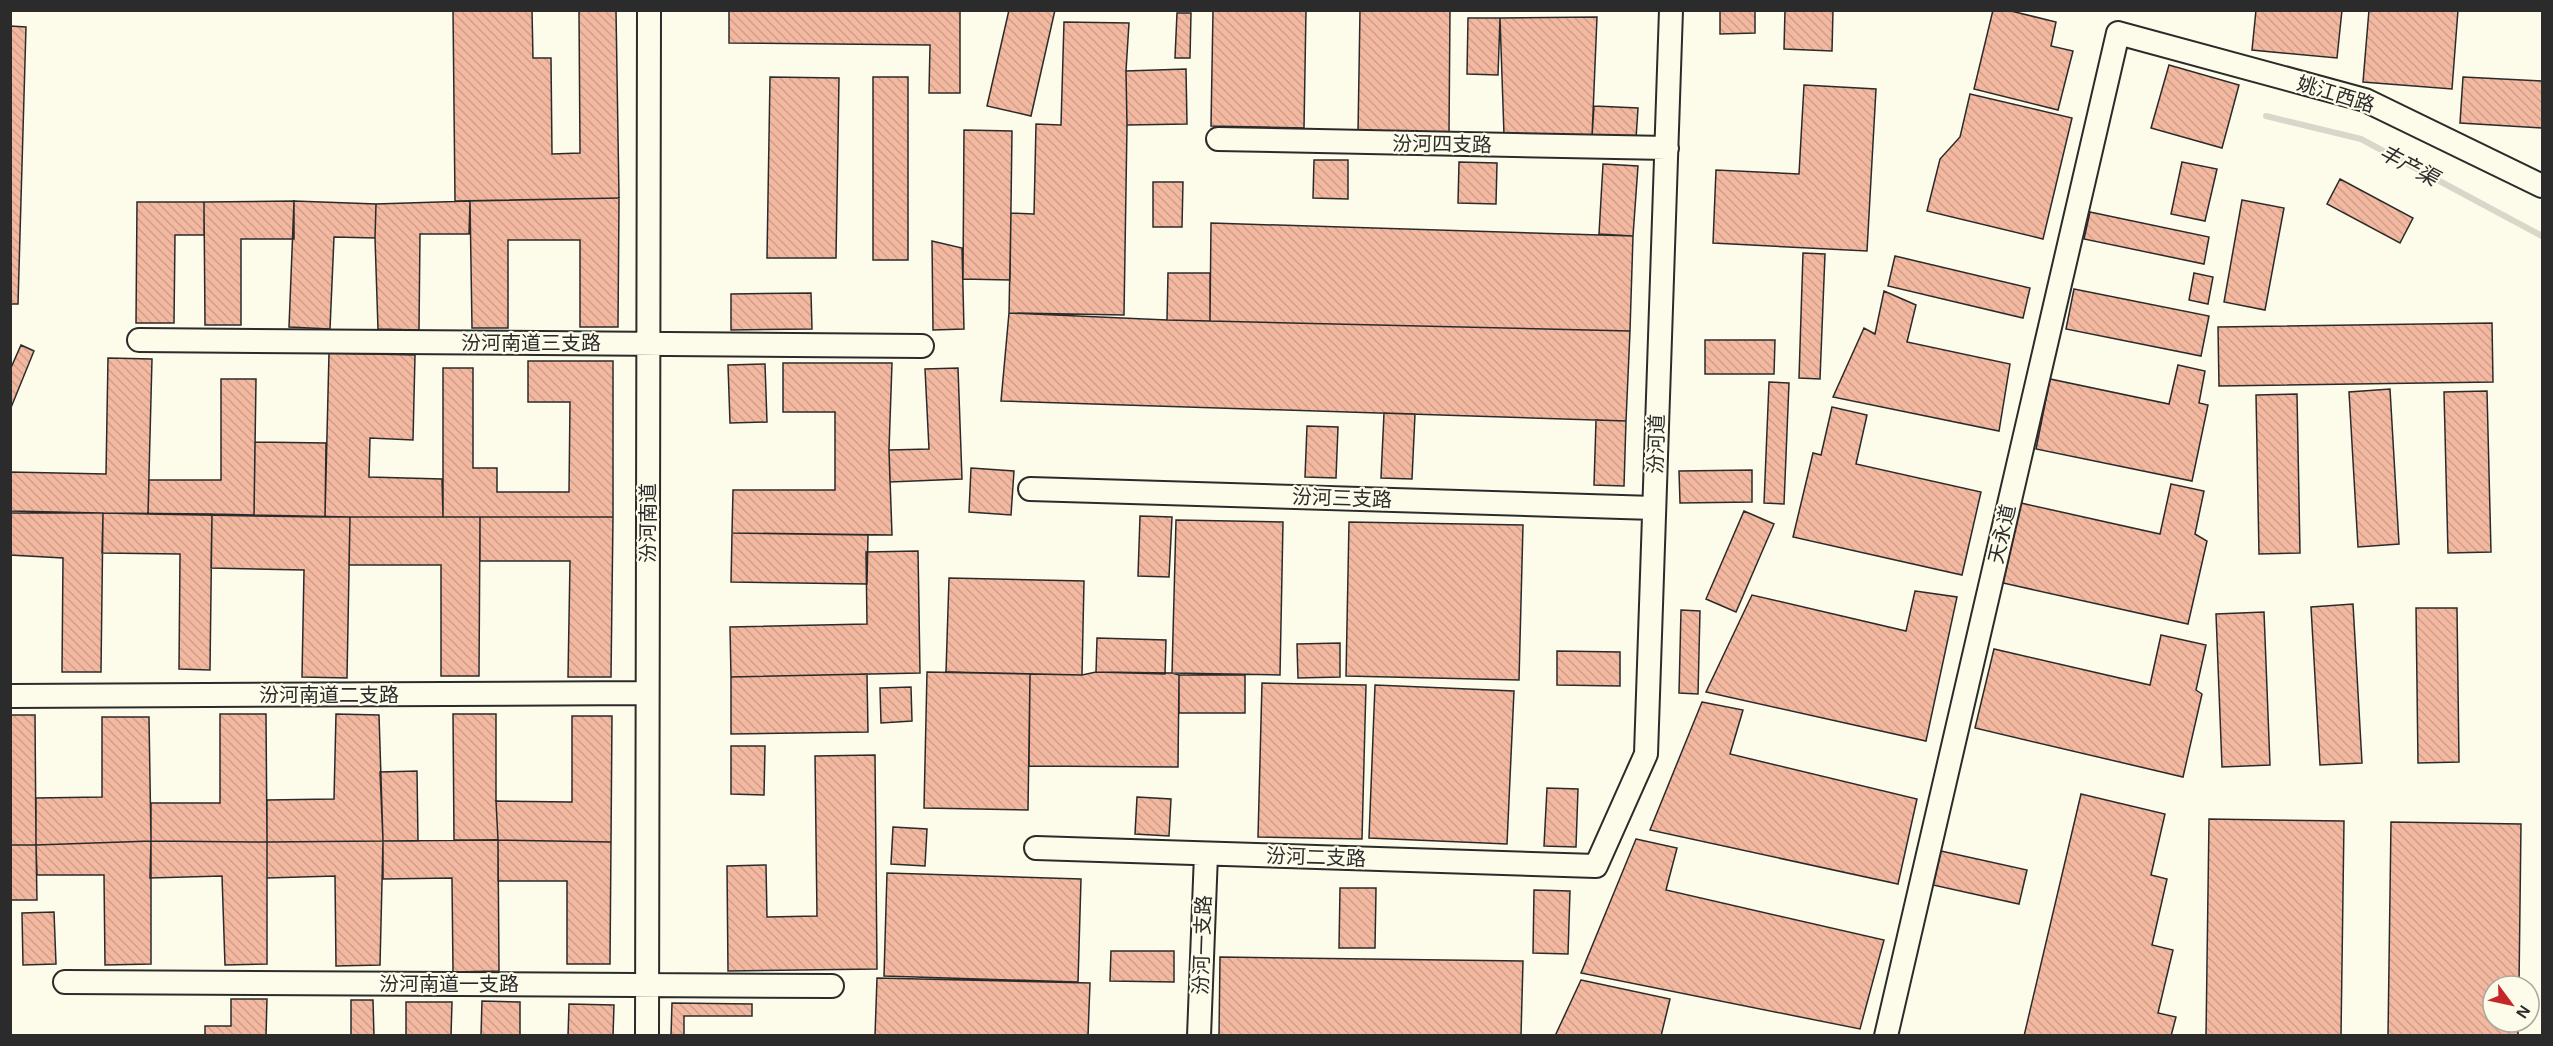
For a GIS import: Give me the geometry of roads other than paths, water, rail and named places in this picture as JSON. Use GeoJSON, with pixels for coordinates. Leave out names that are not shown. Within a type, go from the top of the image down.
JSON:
{"type":"FeatureCollection","features":[{"type":"Feature","properties":{"kind":"street","name":"汾河南道"},"geometry":{"type":"LineString","coordinates":[[647,1035],[648,10]]}},
{"type":"Feature","properties":{"kind":"street","name":"汾河道"},"geometry":{"type":"LineString","coordinates":[[1596,866],[1646,754],[1671,10]]}},
{"type":"Feature","properties":{"kind":"street","name":"姚江西路"},"geometry":{"type":"LineString","coordinates":[[2118,33],[2365,100],[2542,186]]}},
{"type":"Feature","properties":{"kind":"street","name":"天永道"},"geometry":{"type":"LineString","coordinates":[[1886,1035],[2118,33]]}},
{"type":"Feature","properties":{"kind":"street","name":"汾河四支路"},"geometry":{"type":"LineString","coordinates":[[1218,140],[1666,148]]}},
{"type":"Feature","properties":{"kind":"street","name":"汾河南道三支路"},"geometry":{"type":"LineString","coordinates":[[139,340],[922,346]]}},
{"type":"Feature","properties":{"kind":"street","name":"汾河三支路"},"geometry":{"type":"LineString","coordinates":[[1030,489],[1654,508]]}},
{"type":"Feature","properties":{"kind":"street","name":"汾河南道二支路"},"geometry":{"type":"LineString","coordinates":[[11,696],[648,693]]}},
{"type":"Feature","properties":{"kind":"street","name":"汾河二支路"},"geometry":{"type":"LineString","coordinates":[[1036,848],[1596,866]]}},
{"type":"Feature","properties":{"kind":"street","name":"汾河一支路"},"geometry":{"type":"LineString","coordinates":[[1199,1035],[1206,854]]}},
{"type":"Feature","properties":{"kind":"street","name":"汾河南道一支路"},"geometry":{"type":"LineString","coordinates":[[65,981],[832,986]]}},
{"type":"Feature","properties":{"kind":"waterway","name":"丰产渠"},"geometry":{"type":"LineString","coordinates":[[2266,116],[2361,139],[2542,236]]}}]}
